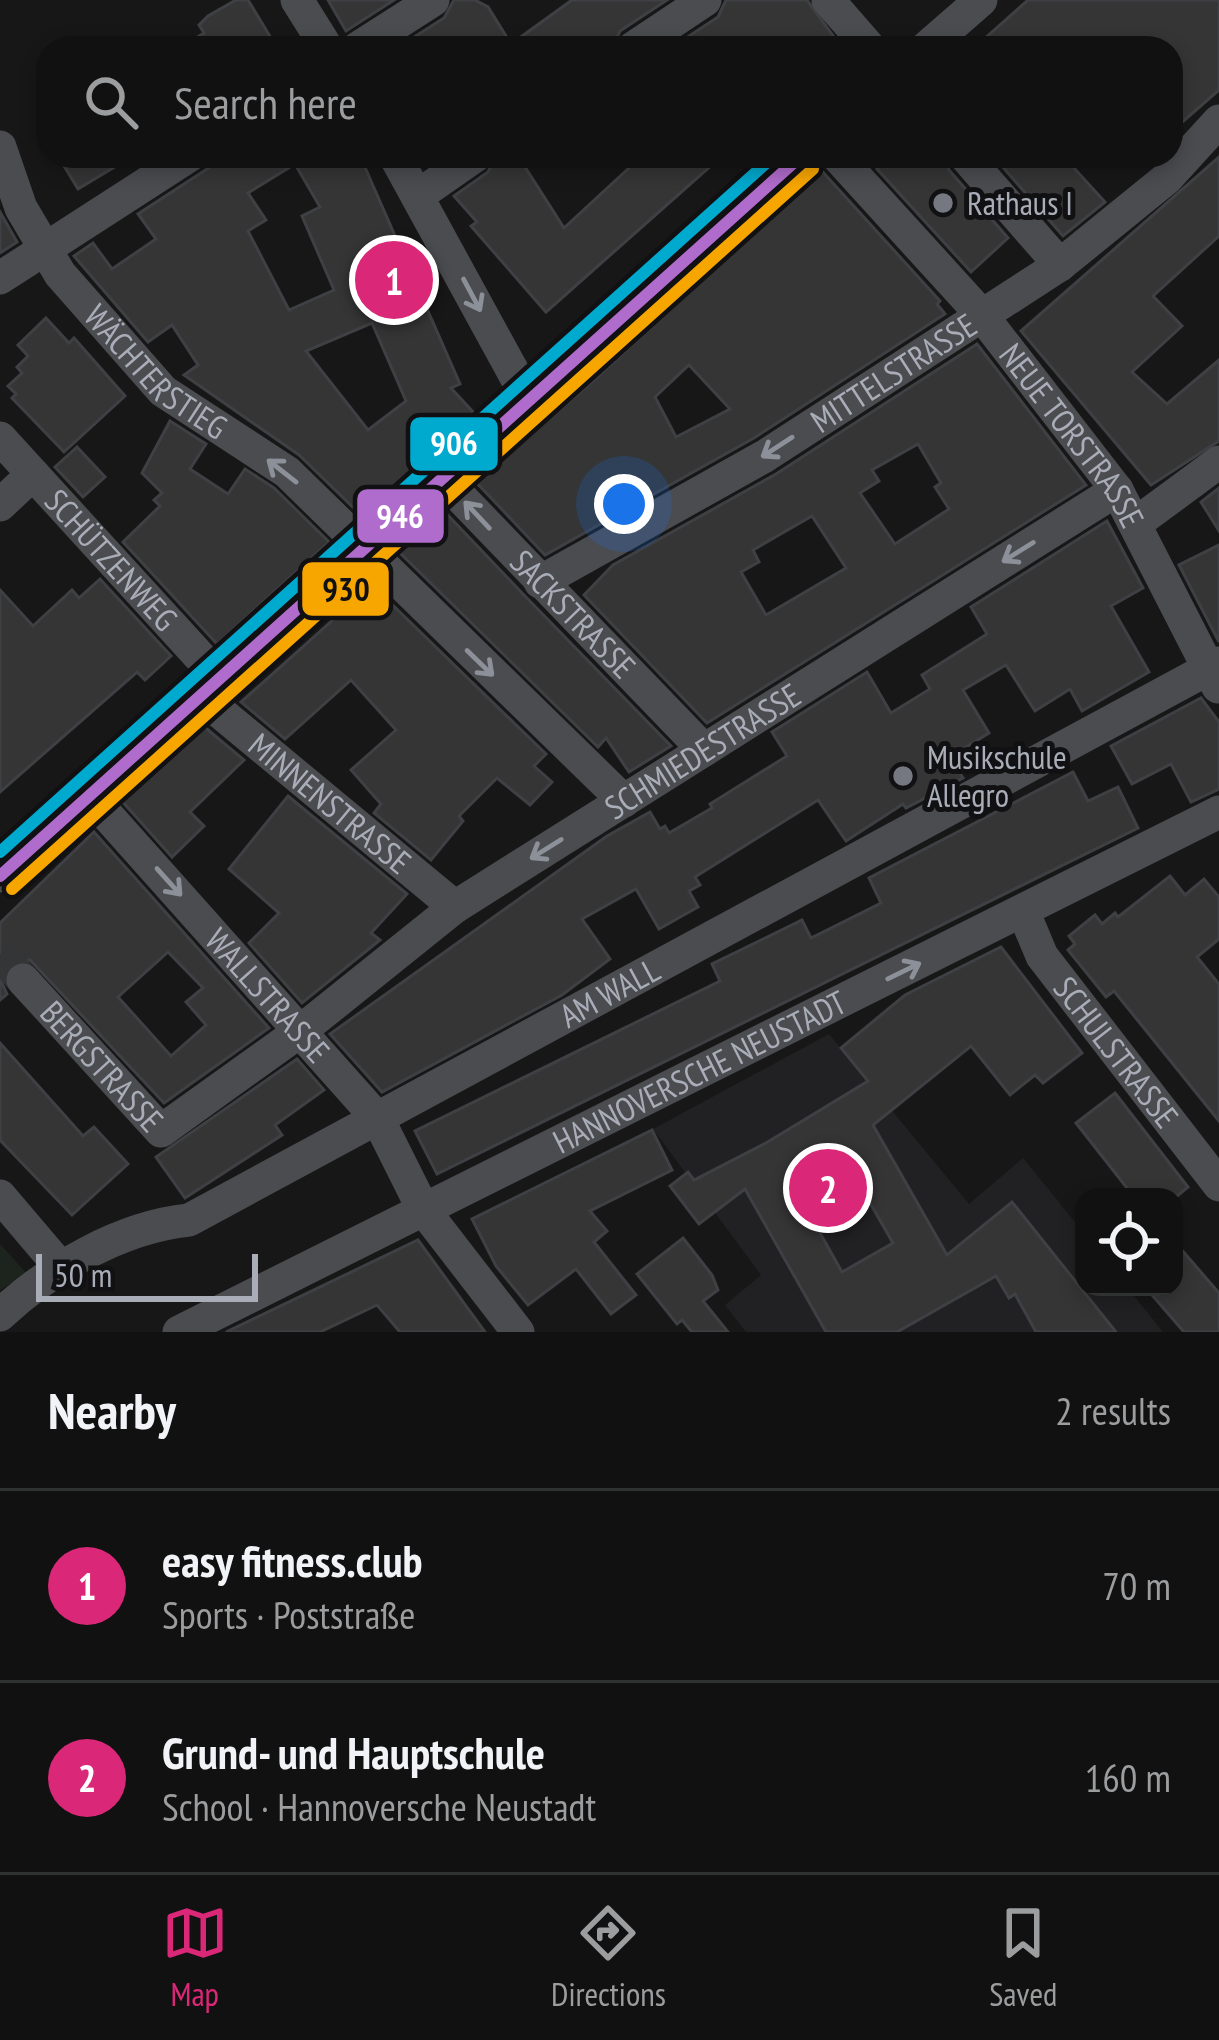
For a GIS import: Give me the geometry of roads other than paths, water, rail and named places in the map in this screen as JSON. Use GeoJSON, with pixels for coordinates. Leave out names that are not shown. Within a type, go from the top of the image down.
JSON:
{"type":"FeatureCollection","features":[{"type":"Feature","properties":{"kind":"street"},"geometry":{"type":"LineString","coordinates":[[297,0],[320,36]]}},
{"type":"Feature","properties":{"kind":"street"},"geometry":{"type":"LineString","coordinates":[[377,36],[433,0]]}},
{"type":"Feature","properties":{"kind":"street"},"geometry":{"type":"LineString","coordinates":[[652,36],[705,0]]}},
{"type":"Feature","properties":{"kind":"street"},"geometry":{"type":"LineString","coordinates":[[828,0],[860,36]]}},
{"type":"Feature","properties":{"kind":"street"},"geometry":{"type":"LineString","coordinates":[[940,36],[981,0]]}},
{"type":"Feature","properties":{"kind":"street","name":"MITTELSTRASSE"},"geometry":{"type":"LineString","coordinates":[[1183,160],[1219,121]]}},
{"type":"Feature","properties":{"kind":"street","name":"WÄCHTERSTIEG"},"geometry":{"type":"LineString","coordinates":[[0,148],[21,208],[60,274],[164,391],[287,472],[624,801]]}},
{"type":"Feature","properties":{"kind":"street"},"geometry":{"type":"LineString","coordinates":[[0,278],[170,168]]}},
{"type":"Feature","properties":{"kind":"street"},"geometry":{"type":"LineString","coordinates":[[402,168],[528,399]]}},
{"type":"Feature","properties":{"kind":"street"},"geometry":{"type":"LineString","coordinates":[[419,195],[458,168]]}},
{"type":"Feature","properties":{"kind":"street"},"geometry":{"type":"LineString","coordinates":[[0,876],[213,690],[528,399],[788,168]]}},
{"type":"Feature","properties":{"kind":"street","name":"NEUE TORSTRASSE"},"geometry":{"type":"LineString","coordinates":[[848,168],[980,313],[1117,490],[1215,674]]}},
{"type":"Feature","properties":{"kind":"street"},"geometry":{"type":"LineString","coordinates":[[975,168],[1060,266]]}},
{"type":"Feature","properties":{"kind":"street","name":"MITTELSTRASSE"},"geometry":{"type":"LineString","coordinates":[[540,582],[764,456],[980,313],[1060,266],[1176,168]]}},
{"type":"Feature","properties":{"kind":"street","name":"SCHÜTZENWEG"},"geometry":{"type":"LineString","coordinates":[[0,438],[213,690]]}},
{"type":"Feature","properties":{"kind":"street"},"geometry":{"type":"LineString","coordinates":[[1136,524],[1219,462]]}},
{"type":"Feature","properties":{"kind":"street"},"geometry":{"type":"LineString","coordinates":[[0,505],[33,474]]}},
{"type":"Feature","properties":{"kind":"street","name":"SACKSTRASSE"},"geometry":{"type":"LineString","coordinates":[[444,480],[704,750]]}},
{"type":"Feature","properties":{"kind":"street","name":"SCHMIEDESTRASSE"},"geometry":{"type":"LineString","coordinates":[[303,1029],[455,907],[1117,490]]}},
{"type":"Feature","properties":{"kind":"street","name":"AM WALL"},"geometry":{"type":"LineString","coordinates":[[0,1315],[62,1269],[148,1224],[189,1220],[1215,674]]}},
{"type":"Feature","properties":{"kind":"street","name":"MINNENSTRASSE"},"geometry":{"type":"LineString","coordinates":[[213,690],[455,907]]}},
{"type":"Feature","properties":{"kind":"street","name":"WALLSTRASSE"},"geometry":{"type":"LineString","coordinates":[[90,796],[303,1029],[378,1119],[423,1209],[518,1332]]}},
{"type":"Feature","properties":{"kind":"street","name":"HANNOVERSCHE NEUSTADT"},"geometry":{"type":"LineString","coordinates":[[179,1332],[665,1084],[1024,913],[1219,812]]}},
{"type":"Feature","properties":{"kind":"street","name":"SCHULSTRASSE"},"geometry":{"type":"LineString","coordinates":[[1024,913],[1042,956],[1219,1185]]}},
{"type":"Feature","properties":{"kind":"street","name":"BERGSTRASSE"},"geometry":{"type":"LineString","coordinates":[[23,980],[160,1131],[303,1029]]}},
{"type":"Feature","properties":{"kind":"street"},"geometry":{"type":"LineString","coordinates":[[0,1196],[62,1269]]}},
{"type":"Feature","properties":{"kind":"tunnel"},"geometry":{"type":"LineString","coordinates":[[0,954],[23,980]]}},
{"type":"Feature","properties":{"kind":"place","name":"Rathaus I"},"geometry":{"type":"Point","coordinates":[943,203]}},
{"type":"Feature","properties":{"kind":"place","name":"easy fitness.club"},"geometry":{"type":"Point","coordinates":[394,280]}},
{"type":"Feature","properties":{"kind":"place","name":"Musikschule Allegro"},"geometry":{"type":"Point","coordinates":[903,776]}},
{"type":"Feature","properties":{"kind":"place","name":"Grund- und Hauptschule"},"geometry":{"type":"Point","coordinates":[828,1188]}}]}
